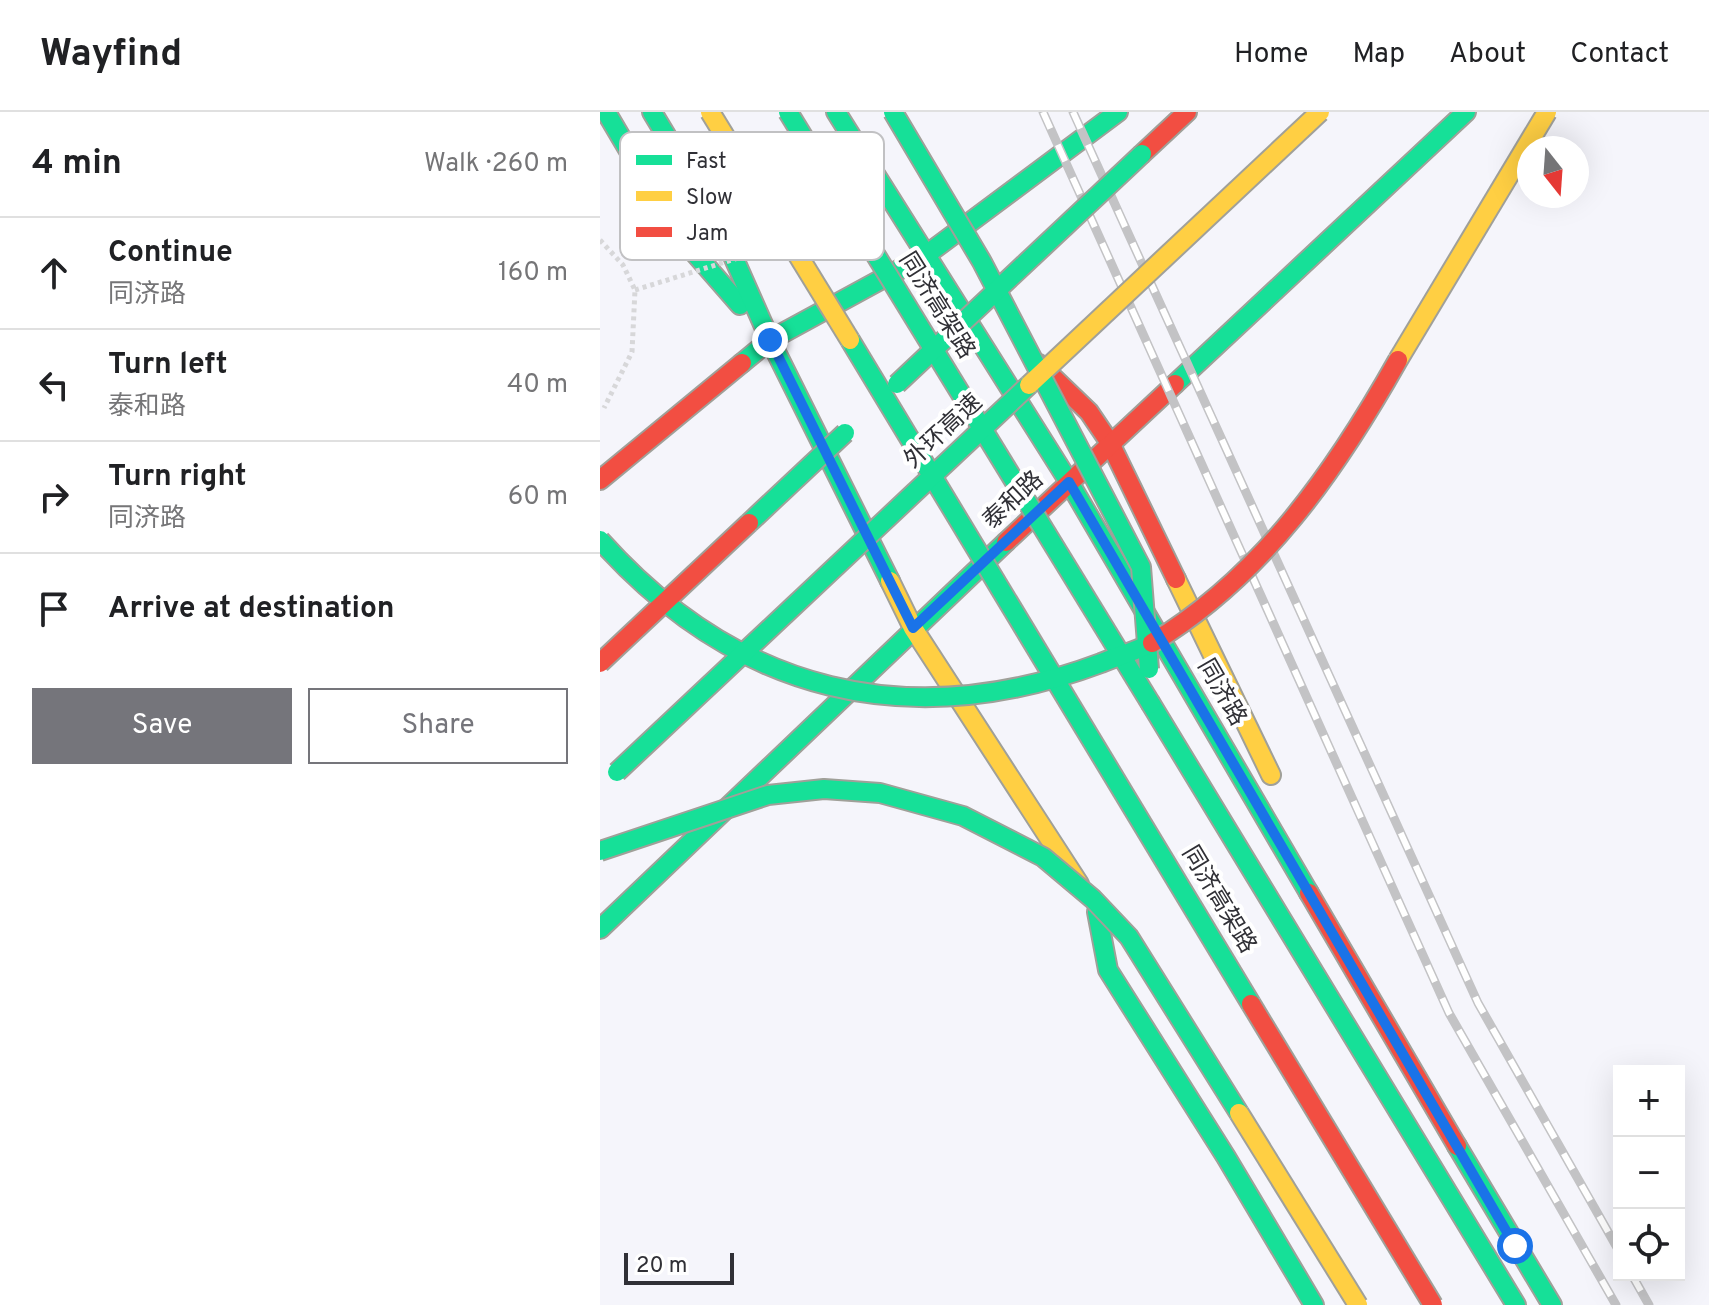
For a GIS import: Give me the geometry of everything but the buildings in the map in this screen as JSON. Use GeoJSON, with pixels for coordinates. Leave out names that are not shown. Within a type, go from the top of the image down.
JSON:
{"type":"FeatureCollection","features":[{"type":"Feature","properties":{"kind":"main road"},"geometry":{"type":"LineString","coordinates":[[606,112],[620,136]]}},
{"type":"Feature","properties":{"kind":"main road"},"geometry":{"type":"LineString","coordinates":[[652,112],[664,132]]}},
{"type":"Feature","properties":{"kind":"main road","name":"同济高架路"},"geometry":{"type":"LineString","coordinates":[[710,112],[723,132]]}},
{"type":"Feature","properties":{"kind":"main road","name":"同济高架路"},"geometry":{"type":"LineString","coordinates":[[788,112],[800,132]]}},
{"type":"Feature","properties":{"kind":"main road","name":"同济路"},"geometry":{"type":"LineString","coordinates":[[836,112],[849,132]]}},
{"type":"Feature","properties":{"kind":"main road"},"geometry":{"type":"LineString","coordinates":[[893,112],[982,262],[1141,567],[1151,704]]}},
{"type":"Feature","properties":{"kind":"main road"},"geometry":{"type":"LineString","coordinates":[[600,480],[770,340],[926,255],[1118,112]]}},
{"type":"Feature","properties":{"kind":"main road"},"geometry":{"type":"LineString","coordinates":[[600,663],[1187,112]]}},
{"type":"Feature","properties":{"kind":"main road","name":"外环高速"},"geometry":{"type":"LineString","coordinates":[[600,788],[1320,112]]}},
{"type":"Feature","properties":{"kind":"main road","name":"泰和路"},"geometry":{"type":"LineString","coordinates":[[600,929],[913,628],[1466,112]]}},
{"type":"Feature","properties":{"kind":"main road"},"geometry":{"type":"LineString","coordinates":[[600,540],[642,584],[679,615],[710,634],[794,673],[869,695],[930,701],[1000,694],[1075,674],[1153,643],[1197,612],[1255,561],[1317,491],[1547,112]]}},
{"type":"Feature","properties":{"kind":"main road"},"geometry":{"type":"LineString","coordinates":[[1142,154],[1150,126]]}},
{"type":"Feature","properties":{"kind":"main road","name":"同济路"},"geometry":{"type":"LineString","coordinates":[[884,188],[1069,482],[1552,1305]]}},
{"type":"Feature","properties":{"kind":"main road"},"geometry":{"type":"LineString","coordinates":[[926,255],[1089,412],[1110,443],[1273,778],[1277,792]]}},
{"type":"Feature","properties":{"kind":"main road"},"geometry":{"type":"LineString","coordinates":[[701,260],[770,340]]}},
{"type":"Feature","properties":{"kind":"main road"},"geometry":{"type":"LineString","coordinates":[[735,260],[770,340],[913,628],[1097,912],[1338,1305]]}},
{"type":"Feature","properties":{"kind":"main road","name":"同济高架路"},"geometry":{"type":"LineString","coordinates":[[802,260],[1433,1305]]}},
{"type":"Feature","properties":{"kind":"main road","name":"同济高架路"},"geometry":{"type":"LineString","coordinates":[[879,260],[1516,1305]]}},
{"type":"Feature","properties":{"kind":"main road"},"geometry":{"type":"LineString","coordinates":[[600,851],[768,795],[824,789],[880,793],[963,816],[1043,857],[1093,899],[1129,937],[1358,1305]]}},
{"type":"Feature","properties":{"kind":"main road"},"geometry":{"type":"LineString","coordinates":[[1287,821],[1309,891]]}},
{"type":"Feature","properties":{"kind":"main road"},"geometry":{"type":"LineString","coordinates":[[1097,912],[1108,970],[1226,1157],[1314,1305]]}},
{"type":"Feature","properties":{"kind":"main road"},"geometry":{"type":"LineString","coordinates":[[1515,1246],[1558,1281]]}},
{"type":"Feature","properties":{"kind":"path"},"geometry":{"type":"LineString","coordinates":[[600,240],[623,265],[635,290],[632,352],[604,408]]}},
{"type":"Feature","properties":{"kind":"railway"},"geometry":{"type":"LineString","coordinates":[[1043,112],[1449,1013],[1616,1305]]}},
{"type":"Feature","properties":{"kind":"railway"},"geometry":{"type":"LineString","coordinates":[[1073,112],[1478,1003],[1613,1240]]}},
{"type":"Feature","properties":{"kind":"railway"},"geometry":{"type":"LineString","coordinates":[[1635,1281],[1649,1305]]}},
{"type":"Feature","properties":{"kind":"traffic: fast"},"geometry":{"type":"LineString","coordinates":[[606,112],[620,136]]}},
{"type":"Feature","properties":{"kind":"traffic: fast"},"geometry":{"type":"LineString","coordinates":[[652,112],[664,132]]}},
{"type":"Feature","properties":{"kind":"traffic: fast"},"geometry":{"type":"LineString","coordinates":[[788,112],[800,132]]}},
{"type":"Feature","properties":{"kind":"traffic: fast"},"geometry":{"type":"LineString","coordinates":[[836,112],[849,132]]}},
{"type":"Feature","properties":{"kind":"traffic: fast"},"geometry":{"type":"LineString","coordinates":[[893,112],[982,262],[1141,567],[1149,669]]}},
{"type":"Feature","properties":{"kind":"traffic: fast"},"geometry":{"type":"LineString","coordinates":[[742,363],[770,340],[926,255],[1118,112]]}},
{"type":"Feature","properties":{"kind":"traffic: fast"},"geometry":{"type":"LineString","coordinates":[[1175,384],[1466,112]]}},
{"type":"Feature","properties":{"kind":"traffic: fast"},"geometry":{"type":"LineString","coordinates":[[897,384],[1142,154]]}},
{"type":"Feature","properties":{"kind":"traffic: fast"},"geometry":{"type":"LineString","coordinates":[[884,188],[1069,482],[1309,893]]}},
{"type":"Feature","properties":{"kind":"traffic: fast"},"geometry":{"type":"LineString","coordinates":[[701,260],[740,305]]}},
{"type":"Feature","properties":{"kind":"traffic: fast"},"geometry":{"type":"LineString","coordinates":[[735,260],[770,340],[890,581]]}},
{"type":"Feature","properties":{"kind":"traffic: fast"},"geometry":{"type":"LineString","coordinates":[[879,260],[1151,704]]}},
{"type":"Feature","properties":{"kind":"traffic: fast"},"geometry":{"type":"LineString","coordinates":[[850,340],[1251,1004]]}},
{"type":"Feature","properties":{"kind":"traffic: fast"},"geometry":{"type":"LineString","coordinates":[[617,772],[1029,385]]}},
{"type":"Feature","properties":{"kind":"traffic: fast"},"geometry":{"type":"LineString","coordinates":[[749,523],[845,433]]}},
{"type":"Feature","properties":{"kind":"traffic: fast"},"geometry":{"type":"LineString","coordinates":[[600,540],[653,592],[709,634],[768,665],[830,686],[894,696],[961,696],[1030,685],[1152,643]]}},
{"type":"Feature","properties":{"kind":"traffic: fast"},"geometry":{"type":"LineString","coordinates":[[600,929],[1006,542]]}},
{"type":"Feature","properties":{"kind":"traffic: fast"},"geometry":{"type":"LineString","coordinates":[[1151,704],[1516,1305]]}},
{"type":"Feature","properties":{"kind":"traffic: fast"},"geometry":{"type":"LineString","coordinates":[[600,851],[768,795],[824,789],[880,793],[963,816],[1043,857],[1093,899],[1129,937],[1239,1113]]}},
{"type":"Feature","properties":{"kind":"traffic: fast"},"geometry":{"type":"LineString","coordinates":[[1097,912],[1108,970],[1226,1157],[1314,1305]]}},
{"type":"Feature","properties":{"kind":"traffic: fast"},"geometry":{"type":"LineString","coordinates":[[1457,1146],[1552,1305]]}},
{"type":"Feature","properties":{"kind":"traffic: slow"},"geometry":{"type":"LineString","coordinates":[[710,112],[722,132]]}},
{"type":"Feature","properties":{"kind":"traffic: slow"},"geometry":{"type":"LineString","coordinates":[[1029,385],[1320,112]]}},
{"type":"Feature","properties":{"kind":"traffic: slow"},"geometry":{"type":"LineString","coordinates":[[1398,360],[1547,112]]}},
{"type":"Feature","properties":{"kind":"traffic: slow"},"geometry":{"type":"LineString","coordinates":[[801,260],[850,340]]}},
{"type":"Feature","properties":{"kind":"traffic: slow"},"geometry":{"type":"LineString","coordinates":[[1176,579],[1271,775]]}},
{"type":"Feature","properties":{"kind":"traffic: slow"},"geometry":{"type":"LineString","coordinates":[[890,581],[913,628],[1079,884]]}},
{"type":"Feature","properties":{"kind":"traffic: slow"},"geometry":{"type":"LineString","coordinates":[[1239,1113],[1358,1305]]}},
{"type":"Feature","properties":{"kind":"traffic: jam"},"geometry":{"type":"LineString","coordinates":[[1142,154],[1187,112]]}},
{"type":"Feature","properties":{"kind":"traffic: jam"},"geometry":{"type":"LineString","coordinates":[[1152,643],[1229,586],[1293,518],[1349,441],[1398,360]]}},
{"type":"Feature","properties":{"kind":"traffic: jam"},"geometry":{"type":"LineString","coordinates":[[600,480],[742,363]]}},
{"type":"Feature","properties":{"kind":"traffic: jam"},"geometry":{"type":"LineString","coordinates":[[1039,364],[1089,412],[1110,443],[1176,579]]}},
{"type":"Feature","properties":{"kind":"traffic: jam"},"geometry":{"type":"LineString","coordinates":[[1006,542],[1175,384]]}},
{"type":"Feature","properties":{"kind":"traffic: jam"},"geometry":{"type":"LineString","coordinates":[[600,663],[749,523]]}},
{"type":"Feature","properties":{"kind":"traffic: jam"},"geometry":{"type":"LineString","coordinates":[[1309,893],[1457,1146]]}},
{"type":"Feature","properties":{"kind":"traffic: jam"},"geometry":{"type":"LineString","coordinates":[[1251,1004],[1433,1305]]}},
{"type":"Feature","properties":{"kind":"route"},"geometry":{"type":"LineString","coordinates":[[770,340],[913,628],[1069,482],[1515,1246]]}}]}
